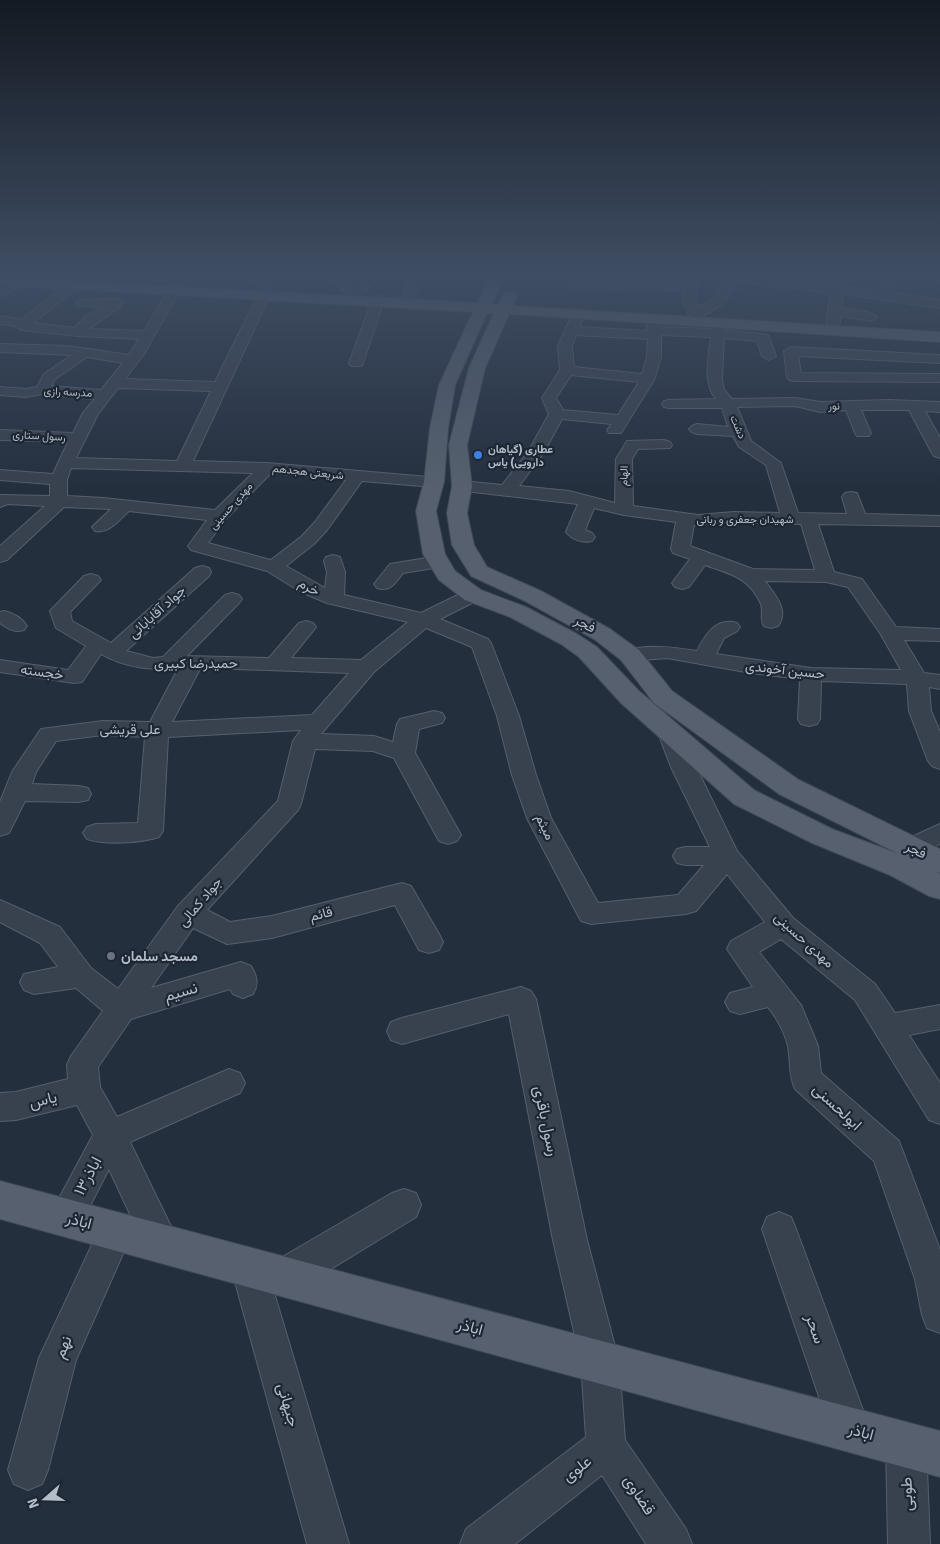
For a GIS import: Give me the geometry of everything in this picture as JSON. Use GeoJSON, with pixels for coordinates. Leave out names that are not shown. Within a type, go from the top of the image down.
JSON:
{"type":"FeatureCollection","features":[{"type":"Feature","properties":{"kind":"main road"},"geometry":{"type":"LineString","coordinates":[[470,345],[447,385],[439,428],[434,482],[426,511],[434,554],[446,575],[473,595],[518,612],[569,639],[588,652],[630,697],[744,797],[822,836],[901,867],[940,888]]}},
{"type":"Feature","properties":{"kind":"main road","name":"فجر"},"geometry":{"type":"LineString","coordinates":[[483,345],[458,445],[462,486],[457,513],[463,545],[479,571],[533,596],[602,634],[630,655],[663,697],[789,787],[940,862]]}},
{"type":"Feature","properties":{"kind":"main road"},"geometry":{"type":"LineString","coordinates":[[434,482],[462,486]]}},
{"type":"Feature","properties":{"kind":"main road","name":"اباذر"},"geometry":{"type":"LineString","coordinates":[[0,1200],[923,1449]]}},
{"type":"Feature","properties":{"kind":"street"},"geometry":{"type":"LineString","coordinates":[[0,556],[58,503],[59,480],[77,438],[87,408],[110,389],[141,345]]}},
{"type":"Feature","properties":{"kind":"street"},"geometry":{"type":"LineString","coordinates":[[183,465],[240,345]]}},
{"type":"Feature","properties":{"kind":"street"},"geometry":{"type":"LineString","coordinates":[[356,363],[362,345]]}},
{"type":"Feature","properties":{"kind":"street"},"geometry":{"type":"LineString","coordinates":[[506,490],[519,476],[548,436],[557,414],[550,398],[567,370],[565,345]]}},
{"type":"Feature","properties":{"kind":"street"},"geometry":{"type":"LineString","coordinates":[[557,414],[618,425],[647,378],[654,362],[653,345]]}},
{"type":"Feature","properties":{"kind":"street","name":"دشت"},"geometry":{"type":"LineString","coordinates":[[717,345],[715,380],[717,390],[728,403],[738,432],[745,444],[773,463],[826,576]]}},
{"type":"Feature","properties":{"kind":"street"},"geometry":{"type":"LineString","coordinates":[[765,345],[770,356]]}},
{"type":"Feature","properties":{"kind":"street"},"geometry":{"type":"LineString","coordinates":[[855,345],[874,405]]}},
{"type":"Feature","properties":{"kind":"street"},"geometry":{"type":"LineString","coordinates":[[899,345],[916,377]]}},
{"type":"Feature","properties":{"kind":"street"},"geometry":{"type":"LineString","coordinates":[[0,348],[84,353],[132,360]]}},
{"type":"Feature","properties":{"kind":"street"},"geometry":{"type":"LineString","coordinates":[[21,362],[37,350]]}},
{"type":"Feature","properties":{"kind":"street"},"geometry":{"type":"LineString","coordinates":[[940,359],[791,351],[794,377],[940,378]]}},
{"type":"Feature","properties":{"kind":"street"},"geometry":{"type":"LineString","coordinates":[[42,390],[48,377],[84,353]]}},
{"type":"Feature","properties":{"kind":"street"},"geometry":{"type":"LineString","coordinates":[[567,370],[647,378]]}},
{"type":"Feature","properties":{"kind":"street","name":"مدرسه رازی"},"geometry":{"type":"LineString","coordinates":[[0,391],[26,393],[42,390],[220,387]]}},
{"type":"Feature","properties":{"kind":"street","name":"نور"},"geometry":{"type":"LineString","coordinates":[[670,404],[795,402],[820,406],[940,407]]}},
{"type":"Feature","properties":{"kind":"street"},"geometry":{"type":"LineString","coordinates":[[852,406],[863,433]]}},
{"type":"Feature","properties":{"kind":"street"},"geometry":{"type":"LineString","coordinates":[[915,407],[940,453]]}},
{"type":"Feature","properties":{"kind":"street"},"geometry":{"type":"LineString","coordinates":[[697,429],[738,432]]}},
{"type":"Feature","properties":{"kind":"street","name":"رسول ستاری"},"geometry":{"type":"LineString","coordinates":[[0,435],[77,438]]}},
{"type":"Feature","properties":{"kind":"street","name":"الهام"},"geometry":{"type":"LineString","coordinates":[[624,510],[624,459],[633,444],[664,445]]}},
{"type":"Feature","properties":{"kind":"street","name":"شریعتی هجدهم"},"geometry":{"type":"LineString","coordinates":[[65,464],[266,468],[434,482]]}},
{"type":"Feature","properties":{"kind":"street","name":"مهدی حسینی"},"geometry":{"type":"LineString","coordinates":[[197,546],[219,516],[266,468]]}},
{"type":"Feature","properties":{"kind":"street"},"geometry":{"type":"LineString","coordinates":[[0,475],[59,480]]}},
{"type":"Feature","properties":{"kind":"street"},"geometry":{"type":"LineString","coordinates":[[274,567],[308,540],[321,526],[356,476]]}},
{"type":"Feature","properties":{"kind":"street","name":"شهیدان جعفری و ربانی"},"geometry":{"type":"LineString","coordinates":[[462,486],[569,496],[624,510],[686,518],[940,521]]}},
{"type":"Feature","properties":{"kind":"street"},"geometry":{"type":"LineString","coordinates":[[851,497],[858,520]]}},
{"type":"Feature","properties":{"kind":"street"},"geometry":{"type":"LineString","coordinates":[[0,502],[4,499],[125,506],[219,516]]}},
{"type":"Feature","properties":{"kind":"street"},"geometry":{"type":"LineString","coordinates":[[586,537],[575,532],[588,501]]}},
{"type":"Feature","properties":{"kind":"street"},"geometry":{"type":"LineString","coordinates":[[101,527],[125,506]]}},
{"type":"Feature","properties":{"kind":"street"},"geometry":{"type":"LineString","coordinates":[[686,518],[680,549],[751,574],[826,576],[855,583],[890,633],[917,679],[920,711],[940,761]]}},
{"type":"Feature","properties":{"kind":"street","name":"خرم"},"geometry":{"type":"LineString","coordinates":[[197,546],[274,567],[308,588],[334,599],[423,620]]}},
{"type":"Feature","properties":{"kind":"street"},"geometry":{"type":"LineString","coordinates":[[682,583],[701,557]]}},
{"type":"Feature","properties":{"kind":"street"},"geometry":{"type":"LineString","coordinates":[[333,561],[336,572],[334,599]]}},
{"type":"Feature","properties":{"kind":"street"},"geometry":{"type":"LineString","coordinates":[[384,584],[397,568],[439,562]]}},
{"type":"Feature","properties":{"kind":"street","name":"جواد آقابابائی"},"geometry":{"type":"LineString","coordinates":[[106,648],[202,572]]}},
{"type":"Feature","properties":{"kind":"street"},"geometry":{"type":"LineString","coordinates":[[751,574],[772,605],[771,622]]}},
{"type":"Feature","properties":{"kind":"street","name":"حمیدرضا کبیری"},"geometry":{"type":"LineString","coordinates":[[91,580],[60,611],[63,624],[123,658],[153,664],[275,664],[366,667]]}},
{"type":"Feature","properties":{"kind":"street","name":"جواد کمالی"},"geometry":{"type":"LineString","coordinates":[[161,1243],[110,1135],[85,1089],[82,1065],[188,912],[289,804],[311,731],[366,667],[423,620],[473,595]]}},
{"type":"Feature","properties":{"kind":"street"},"geometry":{"type":"LineString","coordinates":[[168,664],[232,599]]}},
{"type":"Feature","properties":{"kind":"street","name":"میثم"},"geometry":{"type":"LineString","coordinates":[[423,620],[481,643],[508,716],[524,775],[540,818],[591,914],[686,904],[727,856]]}},
{"type":"Feature","properties":{"kind":"street"},"geometry":{"type":"LineString","coordinates":[[275,664],[306,627]]}},
{"type":"Feature","properties":{"kind":"street"},"geometry":{"type":"LineString","coordinates":[[704,658],[716,634],[730,627]]}},
{"type":"Feature","properties":{"kind":"street"},"geometry":{"type":"LineString","coordinates":[[890,633],[940,635]]}},
{"type":"Feature","properties":{"kind":"street","name":"خجسته"},"geometry":{"type":"LineString","coordinates":[[0,666],[74,677],[106,648]]}},
{"type":"Feature","properties":{"kind":"street","name":"حسین آخوندی"},"geometry":{"type":"LineString","coordinates":[[630,655],[667,652],[751,667],[812,674],[898,676],[940,682]]}},
{"type":"Feature","properties":{"kind":"street"},"geometry":{"type":"LineString","coordinates":[[96,833],[150,830],[157,730],[192,663]]}},
{"type":"Feature","properties":{"kind":"street"},"geometry":{"type":"LineString","coordinates":[[809,719],[812,674]]}},
{"type":"Feature","properties":{"kind":"street"},"geometry":{"type":"LineString","coordinates":[[434,718],[408,724],[403,752],[448,835]]}},
{"type":"Feature","properties":{"kind":"street","name":"علی قریشی"},"geometry":{"type":"LineString","coordinates":[[0,827],[17,792],[24,772],[49,734],[102,728],[311,731],[403,752]]}},
{"type":"Feature","properties":{"kind":"street","name":"مهدی حسینی"},"geometry":{"type":"LineString","coordinates":[[670,734],[683,767],[727,856],[784,926],[865,992],[938,1105]]}},
{"type":"Feature","properties":{"kind":"street"},"geometry":{"type":"LineString","coordinates":[[17,792],[79,794]]}},
{"type":"Feature","properties":{"kind":"street"},"geometry":{"type":"LineString","coordinates":[[912,848],[940,833]]}},
{"type":"Feature","properties":{"kind":"street"},"geometry":{"type":"LineString","coordinates":[[686,856],[727,856]]}},
{"type":"Feature","properties":{"kind":"street","name":"قائم"},"geometry":{"type":"LineString","coordinates":[[188,912],[227,933],[272,927],[402,893],[429,942]]}},
{"type":"Feature","properties":{"kind":"street"},"geometry":{"type":"LineString","coordinates":[[0,910],[50,935],[81,976],[122,1009]]}},
{"type":"Feature","properties":{"kind":"street","name":"ابولحسنی"},"geometry":{"type":"LineString","coordinates":[[784,926],[741,949],[791,1014],[803,1046],[806,1079],[887,1152],[934,1279],[940,1315]]}},
{"type":"Feature","properties":{"kind":"street"},"geometry":{"type":"LineString","coordinates":[[34,982],[81,976]]}},
{"type":"Feature","properties":{"kind":"street","name":"نسیم"},"geometry":{"type":"LineString","coordinates":[[122,1009],[242,980]]}},
{"type":"Feature","properties":{"kind":"street"},"geometry":{"type":"LineString","coordinates":[[740,1002],[775,993]]}},
{"type":"Feature","properties":{"kind":"street","name":"رسول باقری"},"geometry":{"type":"LineString","coordinates":[[402,1031],[521,999],[570,1240],[600,1362]]}},
{"type":"Feature","properties":{"kind":"street"},"geometry":{"type":"LineString","coordinates":[[887,1027],[940,1017]]}},
{"type":"Feature","properties":{"kind":"street"},"geometry":{"type":"LineString","coordinates":[[110,1135],[229,1083]]}},
{"type":"Feature","properties":{"kind":"street","name":"یاس"},"geometry":{"type":"LineString","coordinates":[[0,1107],[16,1106],[85,1089]]}},
{"type":"Feature","properties":{"kind":"street","name":"اباذر۱۳"},"geometry":{"type":"LineString","coordinates":[[66,1217],[110,1135]]}},
{"type":"Feature","properties":{"kind":"street"},"geometry":{"type":"LineString","coordinates":[[267,1272],[404,1205]]}},
{"type":"Feature","properties":{"kind":"street","name":"سحر"},"geometry":{"type":"LineString","coordinates":[[779,1229],[850,1429]]}},
{"type":"Feature","properties":{"kind":"street","name":"نهم"},"geometry":{"type":"LineString","coordinates":[[28,1470],[58,1358],[116,1231]]}},
{"type":"Feature","properties":{"kind":"street","name":"جیهانی"},"geometry":{"type":"LineString","coordinates":[[267,1272],[328,1544]]}},
{"type":"Feature","properties":{"kind":"street"},"geometry":{"type":"LineString","coordinates":[[600,1362],[606,1446]]}},
{"type":"Feature","properties":{"kind":"street","name":"علوی"},"geometry":{"type":"LineString","coordinates":[[481,1544],[606,1446]]}},
{"type":"Feature","properties":{"kind":"street","name":"قضاوی"},"geometry":{"type":"LineString","coordinates":[[606,1446],[671,1544]]}},
{"type":"Feature","properties":{"kind":"street","name":"طوبی"},"geometry":{"type":"LineString","coordinates":[[909,1544],[923,1449]]}},
{"type":"Feature","properties":{"kind":"place","name":"عطاری (گیاهان دارویی) یاس"},"geometry":{"type":"Point","coordinates":[478,455]}},
{"type":"Feature","properties":{"kind":"place","name":"مسجد سلمان"},"geometry":{"type":"Point","coordinates":[111,956]}}]}
